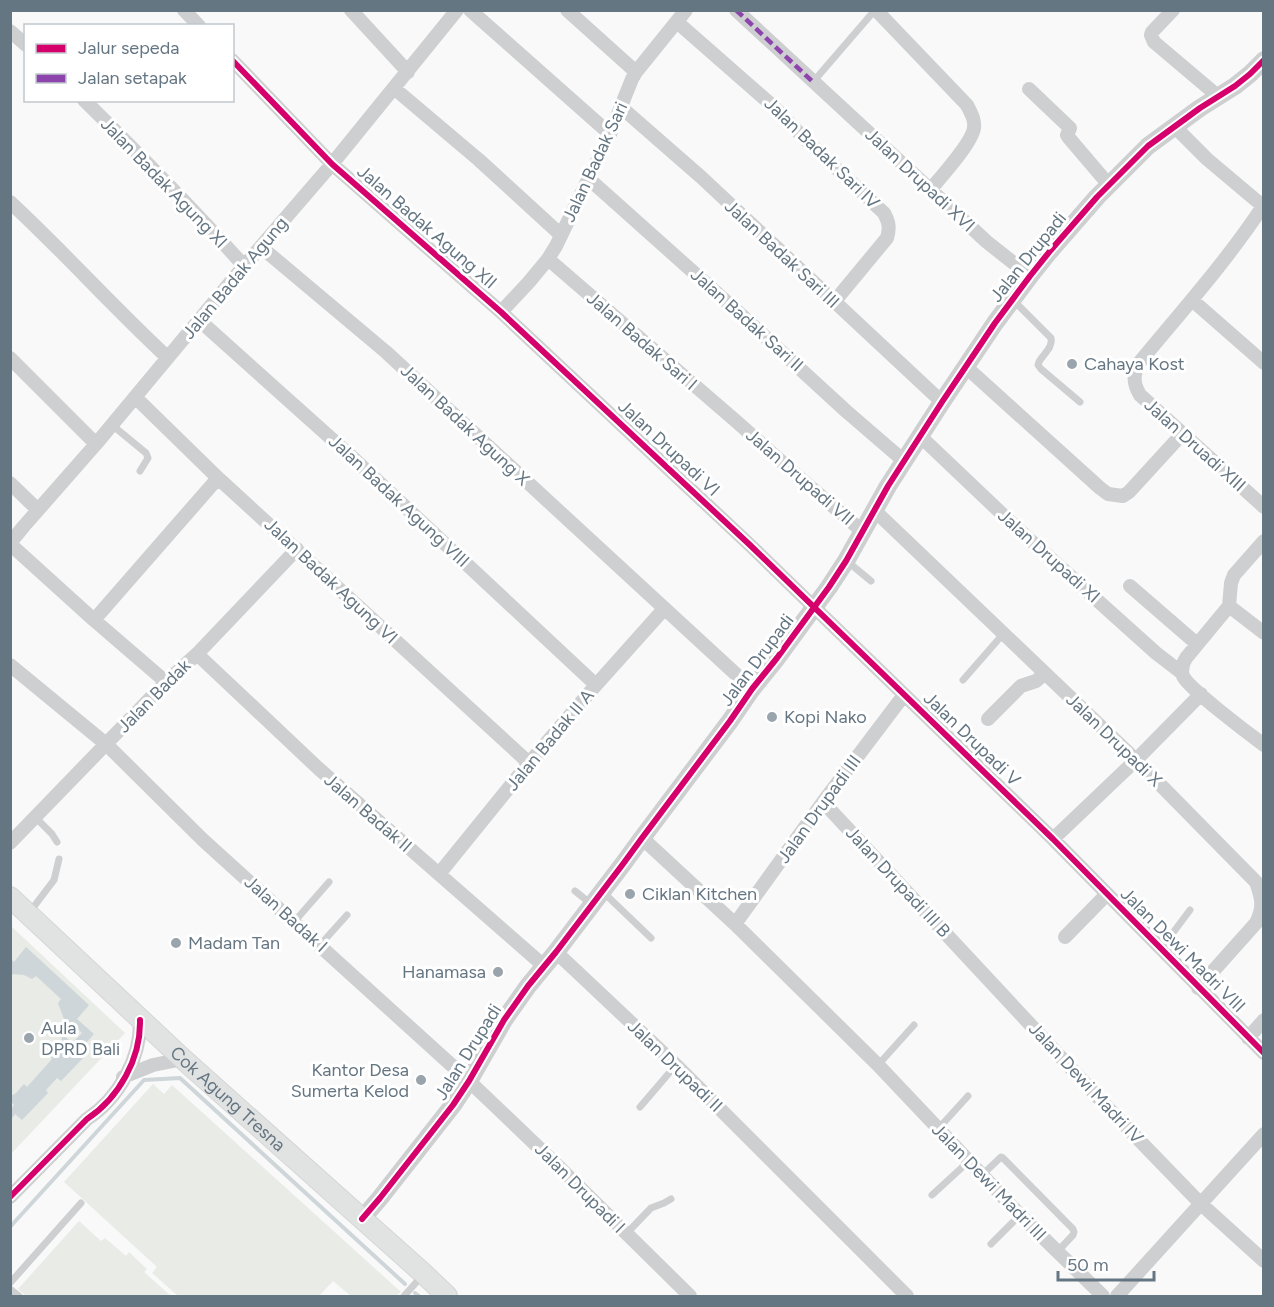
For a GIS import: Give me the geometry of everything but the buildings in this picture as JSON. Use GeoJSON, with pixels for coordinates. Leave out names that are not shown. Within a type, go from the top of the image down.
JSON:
{"type":"FeatureCollection","features":[{"type":"Feature","properties":{"kind":"main road","name":"Cok Agung Tresna"},"geometry":{"type":"LineString","coordinates":[[10,897],[140,1020],[447,1296]]}},
{"type":"Feature","properties":{"kind":"street"},"geometry":{"type":"LineString","coordinates":[[184,10],[197,24]]}},
{"type":"Feature","properties":{"kind":"street"},"geometry":{"type":"LineString","coordinates":[[351,10],[408,72]]}},
{"type":"Feature","properties":{"kind":"street","name":"Jalan Badak Agung"},"geometry":{"type":"LineString","coordinates":[[10,543],[332,165],[458,10]]}},
{"type":"Feature","properties":{"kind":"street"},"geometry":{"type":"LineString","coordinates":[[470,10],[610,134]]}},
{"type":"Feature","properties":{"kind":"street"},"geometry":{"type":"LineString","coordinates":[[567,10],[636,72]]}},
{"type":"Feature","properties":{"kind":"street","name":"Jalan Drupadi XVI"},"geometry":{"type":"LineString","coordinates":[[736,10],[987,242],[1030,276]]}},
{"type":"Feature","properties":{"kind":"street"},"geometry":{"type":"LineString","coordinates":[[875,10],[967,105],[974,117],[971,137],[930,190]]}},
{"type":"Feature","properties":{"kind":"street"},"geometry":{"type":"LineString","coordinates":[[1173,10],[1152,32],[1152,38],[1219,97]]}},
{"type":"Feature","properties":{"kind":"street","name":"Jalan Badak Sari"},"geometry":{"type":"LineString","coordinates":[[501,312],[548,260],[610,134],[632,79],[681,16]]}},
{"type":"Feature","properties":{"kind":"street","name":"Jalan Badak Sari IV"},"geometry":{"type":"LineString","coordinates":[[681,16],[820,154],[877,205],[888,219],[889,233],[884,243],[834,302]]}},
{"type":"Feature","properties":{"kind":"street"},"geometry":{"type":"LineString","coordinates":[[10,31],[24,43]]}},
{"type":"Feature","properties":{"kind":"street","name":"Jalan Drupadi"},"geometry":{"type":"LineString","coordinates":[[362,1219],[453,1105],[504,1020],[815,607],[864,532],[888,486],[942,402],[1030,276],[1109,185],[1148,146],[1219,97],[1250,74],[1263,61]]}},
{"type":"Feature","properties":{"kind":"street","name":"Jalan Badak Agung XII"},"geometry":{"type":"LineString","coordinates":[[234,62],[332,165],[501,312]]}},
{"type":"Feature","properties":{"kind":"street"},"geometry":{"type":"LineString","coordinates":[[395,89],[479,160],[561,235]]}},
{"type":"Feature","properties":{"kind":"street"},"geometry":{"type":"LineString","coordinates":[[1029,89],[1070,128],[1067,135],[1069,138],[1109,185]]}},
{"type":"Feature","properties":{"kind":"street","name":"Jalan Badak Agung XI"},"geometry":{"type":"LineString","coordinates":[[86,102],[174,190],[244,266]]}},
{"type":"Feature","properties":{"kind":"street","name":"Jalan Badak Sari III"},"geometry":{"type":"LineString","coordinates":[[622,108],[701,177],[942,402]]}},
{"type":"Feature","properties":{"kind":"street"},"geometry":{"type":"LineString","coordinates":[[1174,126],[1263,207],[1242,238],[1192,300],[1263,363]]}},
{"type":"Feature","properties":{"kind":"street","name":"Jalan Badak Sari II"},"geometry":{"type":"LineString","coordinates":[[589,179],[904,461]]}},
{"type":"Feature","properties":{"kind":"street"},"geometry":{"type":"LineString","coordinates":[[10,202],[132,325],[167,357]]}},
{"type":"Feature","properties":{"kind":"street","name":"Jalan Badak Agung X"},"geometry":{"type":"LineString","coordinates":[[261,247],[386,352],[752,689]]}},
{"type":"Feature","properties":{"kind":"street","name":"Jalan Badak Sari I"},"geometry":{"type":"LineString","coordinates":[[548,260],[737,422]]}},
{"type":"Feature","properties":{"kind":"street","name":"Jalan Druadi XIII"},"geometry":{"type":"LineString","coordinates":[[1192,300],[1139,363],[1134,378],[1135,386],[1140,395],[1263,507]]}},
{"type":"Feature","properties":{"kind":"street","name":"Jalan Drupadi VI"},"geometry":{"type":"LineString","coordinates":[[501,312],[815,607]]}},
{"type":"Feature","properties":{"kind":"street","name":"Jalan Badak Agung VIII"},"geometry":{"type":"LineString","coordinates":[[199,320],[353,458],[596,685]]}},
{"type":"Feature","properties":{"kind":"street"},"geometry":{"type":"LineString","coordinates":[[10,358],[96,444]]}},
{"type":"Feature","properties":{"kind":"street"},"geometry":{"type":"LineString","coordinates":[[966,367],[1108,494],[1123,496],[1130,492],[1183,434]]}},
{"type":"Feature","properties":{"kind":"street","name":"Jalan Badak Agung VI"},"geometry":{"type":"LineString","coordinates":[[135,397],[218,478],[529,763]]}},
{"type":"Feature","properties":{"kind":"street","name":"Jalan Drupadi VII"},"geometry":{"type":"LineString","coordinates":[[737,422],[864,532]]}},
{"type":"Feature","properties":{"kind":"street","name":"Jalan Drupadi XI"},"geometry":{"type":"LineString","coordinates":[[920,436],[1038,547],[1156,653],[1182,673],[1201,694],[1263,745]]}},
{"type":"Feature","properties":{"kind":"street"},"geometry":{"type":"LineString","coordinates":[[94,620],[218,478]]}},
{"type":"Feature","properties":{"kind":"street"},"geometry":{"type":"LineString","coordinates":[[10,483],[38,510]]}},
{"type":"Feature","properties":{"kind":"street","name":"Jalan Drupadi X"},"geometry":{"type":"LineString","coordinates":[[874,510],[1136,760],[1256,882],[1262,911],[1256,923],[1198,988]]}},
{"type":"Feature","properties":{"kind":"street"},"geometry":{"type":"LineString","coordinates":[[1182,673],[1186,658],[1229,606],[1231,582],[1234,575],[1263,541]]}},
{"type":"Feature","properties":{"kind":"street"},"geometry":{"type":"LineString","coordinates":[[10,543],[166,682]]}},
{"type":"Feature","properties":{"kind":"street","name":"Jalan Badak"},"geometry":{"type":"LineString","coordinates":[[10,843],[297,549]]}},
{"type":"Feature","properties":{"kind":"street"},"geometry":{"type":"LineString","coordinates":[[1130,586],[1197,644]]}},
{"type":"Feature","properties":{"kind":"street"},"geometry":{"type":"LineString","coordinates":[[1229,606],[1263,633]]}},
{"type":"Feature","properties":{"kind":"street","name":"Jalan Drupadi V"},"geometry":{"type":"LineString","coordinates":[[815,607],[1107,894]]}},
{"type":"Feature","properties":{"kind":"street","name":"Jalan Badak II A"},"geometry":{"type":"LineString","coordinates":[[439,874],[529,763],[664,609]]}},
{"type":"Feature","properties":{"kind":"street","name":"Jalan Badak II"},"geometry":{"type":"LineString","coordinates":[[197,654],[319,770],[544,966]]}},
{"type":"Feature","properties":{"kind":"street","name":"Jalan Badak I"},"geometry":{"type":"LineString","coordinates":[[10,664],[106,744],[203,840],[469,1081]]}},
{"type":"Feature","properties":{"kind":"street"},"geometry":{"type":"LineString","coordinates":[[988,719],[1022,686],[1036,681],[1045,673]]}},
{"type":"Feature","properties":{"kind":"street"},"geometry":{"type":"LineString","coordinates":[[1053,839],[1201,694]]}},
{"type":"Feature","properties":{"kind":"street","name":"Jalan Drupadi III"},"geometry":{"type":"LineString","coordinates":[[735,924],[904,695]]}},
{"type":"Feature","properties":{"kind":"street","name":"Jalan Drupadi III B"},"geometry":{"type":"LineString","coordinates":[[824,802],[972,962]]}},
{"type":"Feature","properties":{"kind":"street"},"geometry":{"type":"LineString","coordinates":[[642,838],[735,924],[878,1065]]}},
{"type":"Feature","properties":{"kind":"street"},"geometry":{"type":"LineString","coordinates":[[1065,937],[1107,894]]}},
{"type":"Feature","properties":{"kind":"street","name":"Jalan Dewi Madri VIII"},"geometry":{"type":"LineString","coordinates":[[1107,894],[1263,1053]]}},
{"type":"Feature","properties":{"kind":"street","name":"Jalan Drupadi II"},"geometry":{"type":"LineString","coordinates":[[556,952],[676,1065],[907,1296]]}},
{"type":"Feature","properties":{"kind":"street","name":"Jalan Dewi Madri IV"},"geometry":{"type":"LineString","coordinates":[[972,962],[1200,1203],[1263,1261]]}},
{"type":"Feature","properties":{"kind":"street"},"geometry":{"type":"LineString","coordinates":[[127,1074],[141,1032],[140,1020]]}},
{"type":"Feature","properties":{"kind":"street"},"geometry":{"type":"LineString","coordinates":[[1248,1038],[1263,1020]]}},
{"type":"Feature","properties":{"kind":"street"},"geometry":{"type":"LineString","coordinates":[[10,1197],[87,1119],[91,1110],[117,1081],[127,1074],[153,1065],[183,1059]]}},
{"type":"Feature","properties":{"kind":"street","name":"Jalan Dewi Madri III"},"geometry":{"type":"LineString","coordinates":[[878,1065],[1056,1252],[1103,1296]]}},
{"type":"Feature","properties":{"kind":"street","name":"Jalan Drupadi I"},"geometry":{"type":"LineString","coordinates":[[469,1081],[690,1296]]}},
{"type":"Feature","properties":{"kind":"street"},"geometry":{"type":"LineString","coordinates":[[1118,1296],[1263,1134]]}},
{"type":"Feature","properties":{"kind":"lane"},"geometry":{"type":"LineString","coordinates":[[813,82],[875,10]]}},
{"type":"Feature","properties":{"kind":"lane"},"geometry":{"type":"LineString","coordinates":[[1013,299],[1051,338],[1051,346],[1038,365],[1080,402]]}},
{"type":"Feature","properties":{"kind":"lane"},"geometry":{"type":"LineString","coordinates":[[112,425],[146,453],[148,458],[140,471]]}},
{"type":"Feature","properties":{"kind":"lane"},"geometry":{"type":"LineString","coordinates":[[846,561],[872,581]]}},
{"type":"Feature","properties":{"kind":"lane"},"geometry":{"type":"LineString","coordinates":[[963,680],[1004,633]]}},
{"type":"Feature","properties":{"kind":"lane"},"geometry":{"type":"LineString","coordinates":[[35,817],[57,842]]}},
{"type":"Feature","properties":{"kind":"lane"},"geometry":{"type":"LineString","coordinates":[[29,913],[54,880],[59,859]]}},
{"type":"Feature","properties":{"kind":"lane"},"geometry":{"type":"LineString","coordinates":[[294,922],[329,882]]}},
{"type":"Feature","properties":{"kind":"lane"},"geometry":{"type":"LineString","coordinates":[[574,891],[597,898],[651,938]]}},
{"type":"Feature","properties":{"kind":"lane"},"geometry":{"type":"LineString","coordinates":[[1160,947],[1190,910]]}},
{"type":"Feature","properties":{"kind":"lane"},"geometry":{"type":"LineString","coordinates":[[320,945],[347,915]]}},
{"type":"Feature","properties":{"kind":"lane"},"geometry":{"type":"LineString","coordinates":[[878,1065],[914,1025]]}},
{"type":"Feature","properties":{"kind":"lane"},"geometry":{"type":"LineString","coordinates":[[640,1107],[676,1065]]}},
{"type":"Feature","properties":{"kind":"lane"},"geometry":{"type":"LineString","coordinates":[[938,1129],[968,1096]]}},
{"type":"Feature","properties":{"kind":"lane"},"geometry":{"type":"LineString","coordinates":[[982,1175],[1000,1157],[1003,1158],[1073,1229],[1073,1235],[1056,1252]]}},
{"type":"Feature","properties":{"kind":"lane"},"geometry":{"type":"LineString","coordinates":[[932,1195],[969,1161]]}},
{"type":"Feature","properties":{"kind":"lane"},"geometry":{"type":"LineString","coordinates":[[626,1234],[651,1208],[671,1199]]}},
{"type":"Feature","properties":{"kind":"lane"},"geometry":{"type":"LineString","coordinates":[[10,1283],[81,1203]]}},
{"type":"Feature","properties":{"kind":"lane"},"geometry":{"type":"LineString","coordinates":[[991,1244],[1020,1215]]}},
{"type":"Feature","properties":{"kind":"lane"},"geometry":{"type":"LineString","coordinates":[[404,1296],[424,1274]]}},
{"type":"Feature","properties":{"kind":"lane"},"geometry":{"type":"LineString","coordinates":[[10,1289],[19,1296]]}},
{"type":"Feature","properties":{"kind":"shaded area"},"geometry":{"type":"Polygon","coordinates":[[[10,925],[125,1033],[11,1154],[10,1154],[10,925]]]}},
{"type":"Feature","properties":{"kind":"shaded area"},"geometry":{"type":"Polygon","coordinates":[[[26,947],[89,1005],[77,1019],[94,1034],[80,1050],[85,1056],[61,1081],[57,1078],[46,1090],[48,1093],[22,1120],[15,1114],[11,1119],[11,1110],[14,1105],[11,1096],[24,1084],[27,1087],[52,1059],[50,1055],[59,1046],[63,1035],[72,1043],[82,1033],[72,1023],[64,1032],[64,1019],[58,1003],[61,999],[36,976],[32,979],[24,975],[11,974],[11,959],[14,962],[26,947]]]}},
{"type":"Feature","properties":{"kind":"shaded area"},"geometry":{"type":"Polygon","coordinates":[[[153,1084],[164,1094],[172,1085],[401,1292],[396,1296],[351,1296],[333,1281],[319,1296],[178,1296],[152,1273],[157,1267],[64,1182],[153,1084]]]}},
{"type":"Feature","properties":{"kind":"shaded area"},"geometry":{"type":"Polygon","coordinates":[[[79,1221],[101,1241],[105,1238],[126,1256],[129,1252],[147,1269],[144,1272],[171,1296],[26,1296],[18,1289],[79,1221]]]}},
{"type":"Feature","properties":{"kind":"waterway"},"geometry":{"type":"LineString","coordinates":[[10,1227],[144,1080],[180,1078],[405,1284]]}},
{"type":"Feature","properties":{"kind":"waterway"},"geometry":{"type":"LineString","coordinates":[[415,1293],[419,1296]]}},
{"type":"Feature","properties":{"kind":"marked path"},"geometry":{"type":"LineString","coordinates":[[736,10],[813,82]]}},
{"type":"Feature","properties":{"kind":"cycle path"},"geometry":{"type":"LineString","coordinates":[[362,1219],[453,1105],[504,1020],[528,986],[623,864],[829,587],[888,486],[942,402],[1030,276],[1097,197],[1148,146],[1235,86],[1264,60]]}},
{"type":"Feature","properties":{"kind":"cycle path"},"geometry":{"type":"LineString","coordinates":[[234,62],[332,164],[501,312],[751,546],[1053,839],[1264,1053]]}},
{"type":"Feature","properties":{"kind":"cycle path"},"geometry":{"type":"LineString","coordinates":[[10,1197],[87,1119],[109,1100],[118,1088],[126,1076],[137,1049],[140,1020]]}},
{"type":"Feature","properties":{"kind":"place","name":"Cahaya Kost"},"geometry":{"type":"Point","coordinates":[1072,364]}},
{"type":"Feature","properties":{"kind":"place","name":"Kopi Nako"},"geometry":{"type":"Point","coordinates":[772,717]}},
{"type":"Feature","properties":{"kind":"place","name":"Ciklan Kitchen"},"geometry":{"type":"Point","coordinates":[630,894]}},
{"type":"Feature","properties":{"kind":"place","name":"Madam Tan"},"geometry":{"type":"Point","coordinates":[176,943]}},
{"type":"Feature","properties":{"kind":"place","name":"Hanamasa"},"geometry":{"type":"Point","coordinates":[498,972]}},
{"type":"Feature","properties":{"kind":"place","name":"Aula DPRD Bali"},"geometry":{"type":"Point","coordinates":[29,1038]}},
{"type":"Feature","properties":{"kind":"place","name":"Kantor Desa Sumerta Kelod"},"geometry":{"type":"Point","coordinates":[421,1080]}}]}
